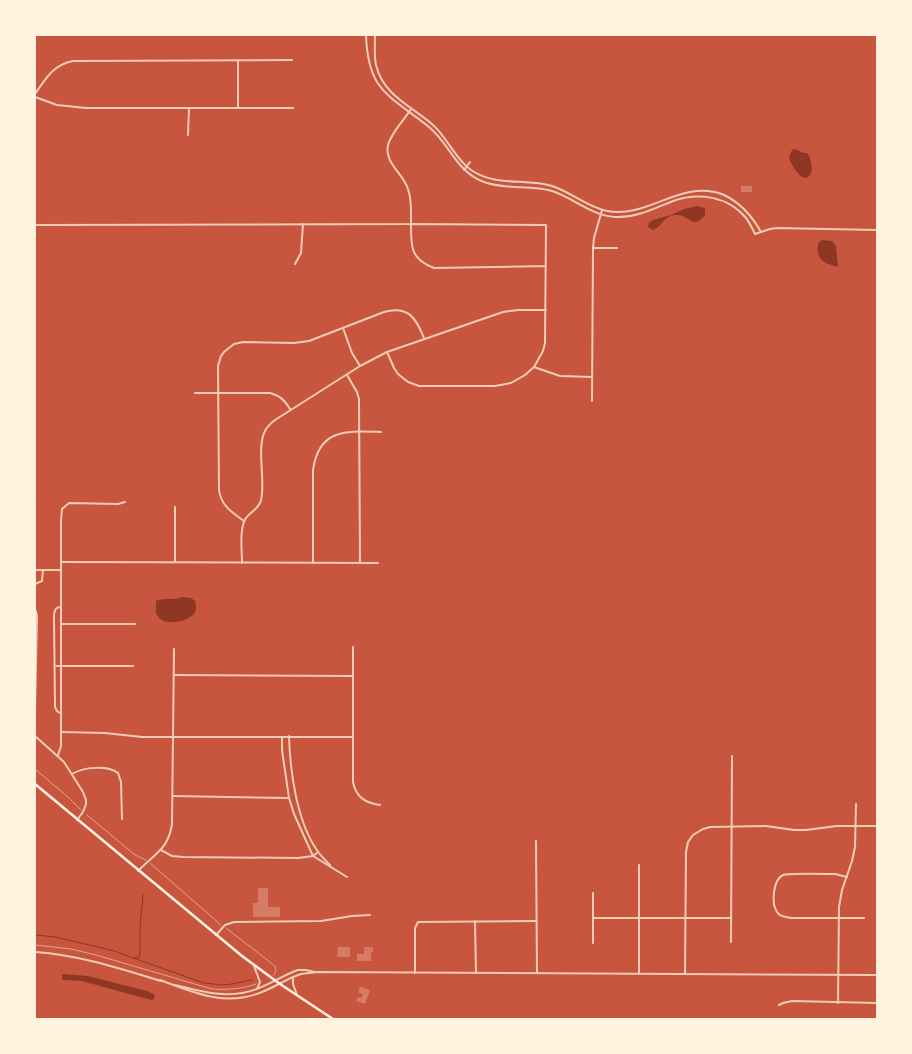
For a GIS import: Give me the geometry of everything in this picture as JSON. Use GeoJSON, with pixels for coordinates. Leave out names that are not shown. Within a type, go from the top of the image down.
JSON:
{"type":"FeatureCollection","features":[{"type":"Feature","properties":{"kind":"main road"},"geometry":{"type":"LineString","coordinates":[[35,784],[216,935],[280,984],[333,1019]]}},
{"type":"Feature","properties":{"kind":"street"},"geometry":{"type":"LineString","coordinates":[[366,35],[368,60],[372,72],[376,81],[387,95],[433,131],[464,170],[484,182],[551,191],[590,211],[601,215],[617,217],[634,216],[683,198],[705,197],[724,202],[738,210],[746,218],[755,234],[777,228],[877,230]]}},
{"type":"Feature","properties":{"kind":"street"},"geometry":{"type":"LineString","coordinates":[[375,35],[375,59],[382,80],[392,93],[440,131],[466,166],[477,174],[492,179],[551,186],[561,189],[591,206],[620,213],[642,209],[684,193],[709,191],[726,196],[740,205],[753,218],[761,232]]}},
{"type":"Feature","properties":{"kind":"street"},"geometry":{"type":"LineString","coordinates":[[238,60],[238,108]]}},
{"type":"Feature","properties":{"kind":"street"},"geometry":{"type":"LineString","coordinates":[[292,60],[73,61],[62,64],[53,70],[35,96],[57,105],[86,108],[293,108]]}},
{"type":"Feature","properties":{"kind":"street"},"geometry":{"type":"LineString","coordinates":[[188,135],[189,108]]}},
{"type":"Feature","properties":{"kind":"street"},"geometry":{"type":"LineString","coordinates":[[412,109],[393,135],[388,148],[391,162],[407,184],[409,190],[414,254],[422,262],[434,268],[546,266]]}},
{"type":"Feature","properties":{"kind":"street"},"geometry":{"type":"LineString","coordinates":[[464,170],[470,162]]}},
{"type":"Feature","properties":{"kind":"street"},"geometry":{"type":"LineString","coordinates":[[592,401],[593,248],[602,210]]}},
{"type":"Feature","properties":{"kind":"street"},"geometry":{"type":"LineString","coordinates":[[295,264],[302,253],[303,224]]}},
{"type":"Feature","properties":{"kind":"street"},"geometry":{"type":"LineString","coordinates":[[35,225],[546,225],[545,343],[534,367],[519,379],[504,385],[495,386],[426,387],[414,385],[402,379],[386,352]]}},
{"type":"Feature","properties":{"kind":"street"},"geometry":{"type":"LineString","coordinates":[[593,248],[618,248]]}},
{"type":"Feature","properties":{"kind":"street"},"geometry":{"type":"LineString","coordinates":[[244,521],[226,507],[220,496],[218,393],[219,361],[224,352],[230,346],[243,342],[310,341],[384,312],[398,310],[408,313],[414,318],[424,339]]}},
{"type":"Feature","properties":{"kind":"street"},"geometry":{"type":"LineString","coordinates":[[242,563],[244,521],[258,508],[261,502],[262,444],[265,431],[275,420],[360,366],[386,352],[503,312],[546,310]]}},
{"type":"Feature","properties":{"kind":"street"},"geometry":{"type":"LineString","coordinates":[[343,328],[352,353],[360,366]]}},
{"type":"Feature","properties":{"kind":"street"},"geometry":{"type":"LineString","coordinates":[[534,367],[560,376],[592,377]]}},
{"type":"Feature","properties":{"kind":"street"},"geometry":{"type":"LineString","coordinates":[[347,375],[359,399],[360,563]]}},
{"type":"Feature","properties":{"kind":"street"},"geometry":{"type":"LineString","coordinates":[[195,393],[270,393],[283,399],[291,410]]}},
{"type":"Feature","properties":{"kind":"street"},"geometry":{"type":"LineString","coordinates":[[314,563],[313,470],[315,458],[320,447],[335,435],[348,431],[381,432]]}},
{"type":"Feature","properties":{"kind":"street"},"geometry":{"type":"LineString","coordinates":[[58,756],[61,749],[62,509],[68,503],[118,504],[126,502]]}},
{"type":"Feature","properties":{"kind":"street"},"geometry":{"type":"LineString","coordinates":[[175,507],[175,563]]}},
{"type":"Feature","properties":{"kind":"street"},"geometry":{"type":"LineString","coordinates":[[61,562],[378,563]]}},
{"type":"Feature","properties":{"kind":"street"},"geometry":{"type":"LineString","coordinates":[[35,570],[61,570]]}},
{"type":"Feature","properties":{"kind":"street"},"geometry":{"type":"LineString","coordinates":[[35,584],[42,581],[43,570]]}},
{"type":"Feature","properties":{"kind":"street"},"geometry":{"type":"LineString","coordinates":[[61,607],[58,607],[54,613],[55,707],[57,712],[61,713]]}},
{"type":"Feature","properties":{"kind":"street"},"geometry":{"type":"LineString","coordinates":[[35,610],[37,615],[35,711]]}},
{"type":"Feature","properties":{"kind":"street"},"geometry":{"type":"LineString","coordinates":[[61,624],[135,624]]}},
{"type":"Feature","properties":{"kind":"street"},"geometry":{"type":"LineString","coordinates":[[353,647],[352,776],[354,788],[364,801],[380,806]]}},
{"type":"Feature","properties":{"kind":"street"},"geometry":{"type":"LineString","coordinates":[[138,870],[161,850],[167,842],[172,824],[174,649]]}},
{"type":"Feature","properties":{"kind":"street"},"geometry":{"type":"LineString","coordinates":[[54,666],[133,666]]}},
{"type":"Feature","properties":{"kind":"street"},"geometry":{"type":"LineString","coordinates":[[174,676],[353,676]]}},
{"type":"Feature","properties":{"kind":"street"},"geometry":{"type":"LineString","coordinates":[[61,732],[173,737],[352,737]]}},
{"type":"Feature","properties":{"kind":"street"},"geometry":{"type":"LineString","coordinates":[[35,736],[64,762],[83,792],[86,804],[77,820]]}},
{"type":"Feature","properties":{"kind":"street"},"geometry":{"type":"LineString","coordinates":[[289,736],[291,772],[300,812],[308,834],[318,852],[331,866]]}},
{"type":"Feature","properties":{"kind":"street"},"geometry":{"type":"LineString","coordinates":[[282,737],[288,798],[312,856],[347,877]]}},
{"type":"Feature","properties":{"kind":"street"},"geometry":{"type":"LineString","coordinates":[[731,942],[732,756]]}},
{"type":"Feature","properties":{"kind":"street"},"geometry":{"type":"LineString","coordinates":[[72,774],[87,768],[109,769],[118,773],[122,782],[122,819]]}},
{"type":"Feature","properties":{"kind":"street"},"geometry":{"type":"LineString","coordinates":[[173,796],[288,798]]}},
{"type":"Feature","properties":{"kind":"street"},"geometry":{"type":"LineString","coordinates":[[838,1003],[839,906],[842,890],[854,854],[856,804]]}},
{"type":"Feature","properties":{"kind":"street"},"geometry":{"type":"LineString","coordinates":[[685,974],[686,852],[688,842],[693,835],[710,827],[766,826],[800,830],[837,826],[877,826]]}},
{"type":"Feature","properties":{"kind":"street"},"geometry":{"type":"LineString","coordinates":[[536,841],[537,973]]}},
{"type":"Feature","properties":{"kind":"street"},"geometry":{"type":"LineString","coordinates":[[161,850],[169,855],[180,857],[298,858],[312,856],[318,852]]}},
{"type":"Feature","properties":{"kind":"street"},"geometry":{"type":"LineString","coordinates":[[639,865],[639,974]]}},
{"type":"Feature","properties":{"kind":"street"},"geometry":{"type":"LineString","coordinates":[[846,877],[834,874],[783,875],[775,886],[774,904],[777,912],[783,916],[864,918]]}},
{"type":"Feature","properties":{"kind":"street"},"geometry":{"type":"LineString","coordinates":[[593,893],[593,943]]}},
{"type":"Feature","properties":{"kind":"street"},"geometry":{"type":"LineString","coordinates":[[216,935],[223,926],[234,922],[321,921],[370,915]]}},
{"type":"Feature","properties":{"kind":"street"},"geometry":{"type":"LineString","coordinates":[[593,918],[731,918]]}},
{"type":"Feature","properties":{"kind":"street"},"geometry":{"type":"LineString","coordinates":[[415,973],[416,923],[422,921],[536,921]]}},
{"type":"Feature","properties":{"kind":"street"},"geometry":{"type":"LineString","coordinates":[[475,921],[476,973]]}},
{"type":"Feature","properties":{"kind":"street"},"geometry":{"type":"LineString","coordinates":[[35,952],[92,961],[214,994],[239,993],[257,989],[298,970],[317,972]]}},
{"type":"Feature","properties":{"kind":"street"},"geometry":{"type":"LineString","coordinates":[[253,964],[260,982],[257,989]]}},
{"type":"Feature","properties":{"kind":"street"},"geometry":{"type":"LineString","coordinates":[[160,980],[206,996],[222,999],[248,996],[294,977],[317,972],[877,975]]}},
{"type":"Feature","properties":{"kind":"street"},"geometry":{"type":"LineString","coordinates":[[294,977],[293,981],[297,995]]}},
{"type":"Feature","properties":{"kind":"street"},"geometry":{"type":"LineString","coordinates":[[779,1005],[792,1002],[877,1003]]}},
{"type":"Feature","properties":{"kind":"path"},"geometry":{"type":"LineString","coordinates":[[35,769],[82,812],[135,855],[147,861],[223,926],[275,966],[276,973],[271,977]]}},
{"type":"Feature","properties":{"kind":"path"},"geometry":{"type":"LineString","coordinates":[[35,945],[56,947],[108,958],[212,988],[232,989],[260,982]]}},
{"type":"Feature","properties":{"kind":"shaded area"},"geometry":{"type":"Polygon","coordinates":[[[795,149],[807,153],[810,158],[812,169],[808,177],[802,177],[791,163],[789,157],[792,150],[795,149]]]}},
{"type":"Feature","properties":{"kind":"shaded area"},"geometry":{"type":"Polygon","coordinates":[[[697,206],[705,208],[705,215],[697,222],[680,215],[672,215],[653,230],[648,227],[649,223],[653,220],[697,206]]]}},
{"type":"Feature","properties":{"kind":"shaded area"},"geometry":{"type":"Polygon","coordinates":[[[822,240],[832,241],[836,246],[838,267],[828,264],[819,257],[818,243],[822,240]]]}},
{"type":"Feature","properties":{"kind":"shaded area"},"geometry":{"type":"Polygon","coordinates":[[[182,597],[191,598],[195,601],[196,611],[188,619],[170,622],[162,620],[156,614],[156,601],[182,597]]]}},
{"type":"Feature","properties":{"kind":"shaded area"},"geometry":{"type":"Polygon","coordinates":[[[63,974],[88,976],[147,991],[155,995],[154,999],[151,1000],[82,981],[64,980],[62,979],[63,974]]]}},
{"type":"Feature","properties":{"kind":"building"},"geometry":{"type":"Polygon","coordinates":[[[741,186],[752,186],[752,192],[741,192],[741,186]]]}},
{"type":"Feature","properties":{"kind":"building"},"geometry":{"type":"Polygon","coordinates":[[[258,888],[268,888],[268,907],[280,907],[280,917],[253,917],[253,903],[258,903],[258,888]]]}},
{"type":"Feature","properties":{"kind":"building"},"geometry":{"type":"Polygon","coordinates":[[[338,947],[350,947],[350,957],[337,957],[338,947]]]}},
{"type":"Feature","properties":{"kind":"building"},"geometry":{"type":"Polygon","coordinates":[[[364,947],[373,947],[371,961],[357,961],[357,954],[364,954],[364,947]]]}},
{"type":"Feature","properties":{"kind":"building"},"geometry":{"type":"Polygon","coordinates":[[[360,987],[370,990],[365,1004],[356,1001],[363,994],[358,993],[360,987]]]}},
{"type":"Feature","properties":{"kind":"waterway"},"geometry":{"type":"LineString","coordinates":[[134,958],[140,955],[143,895]]}},
{"type":"Feature","properties":{"kind":"waterway"},"geometry":{"type":"LineString","coordinates":[[35,935],[55,937],[111,950],[204,983],[222,985],[252,980]]}}]}
